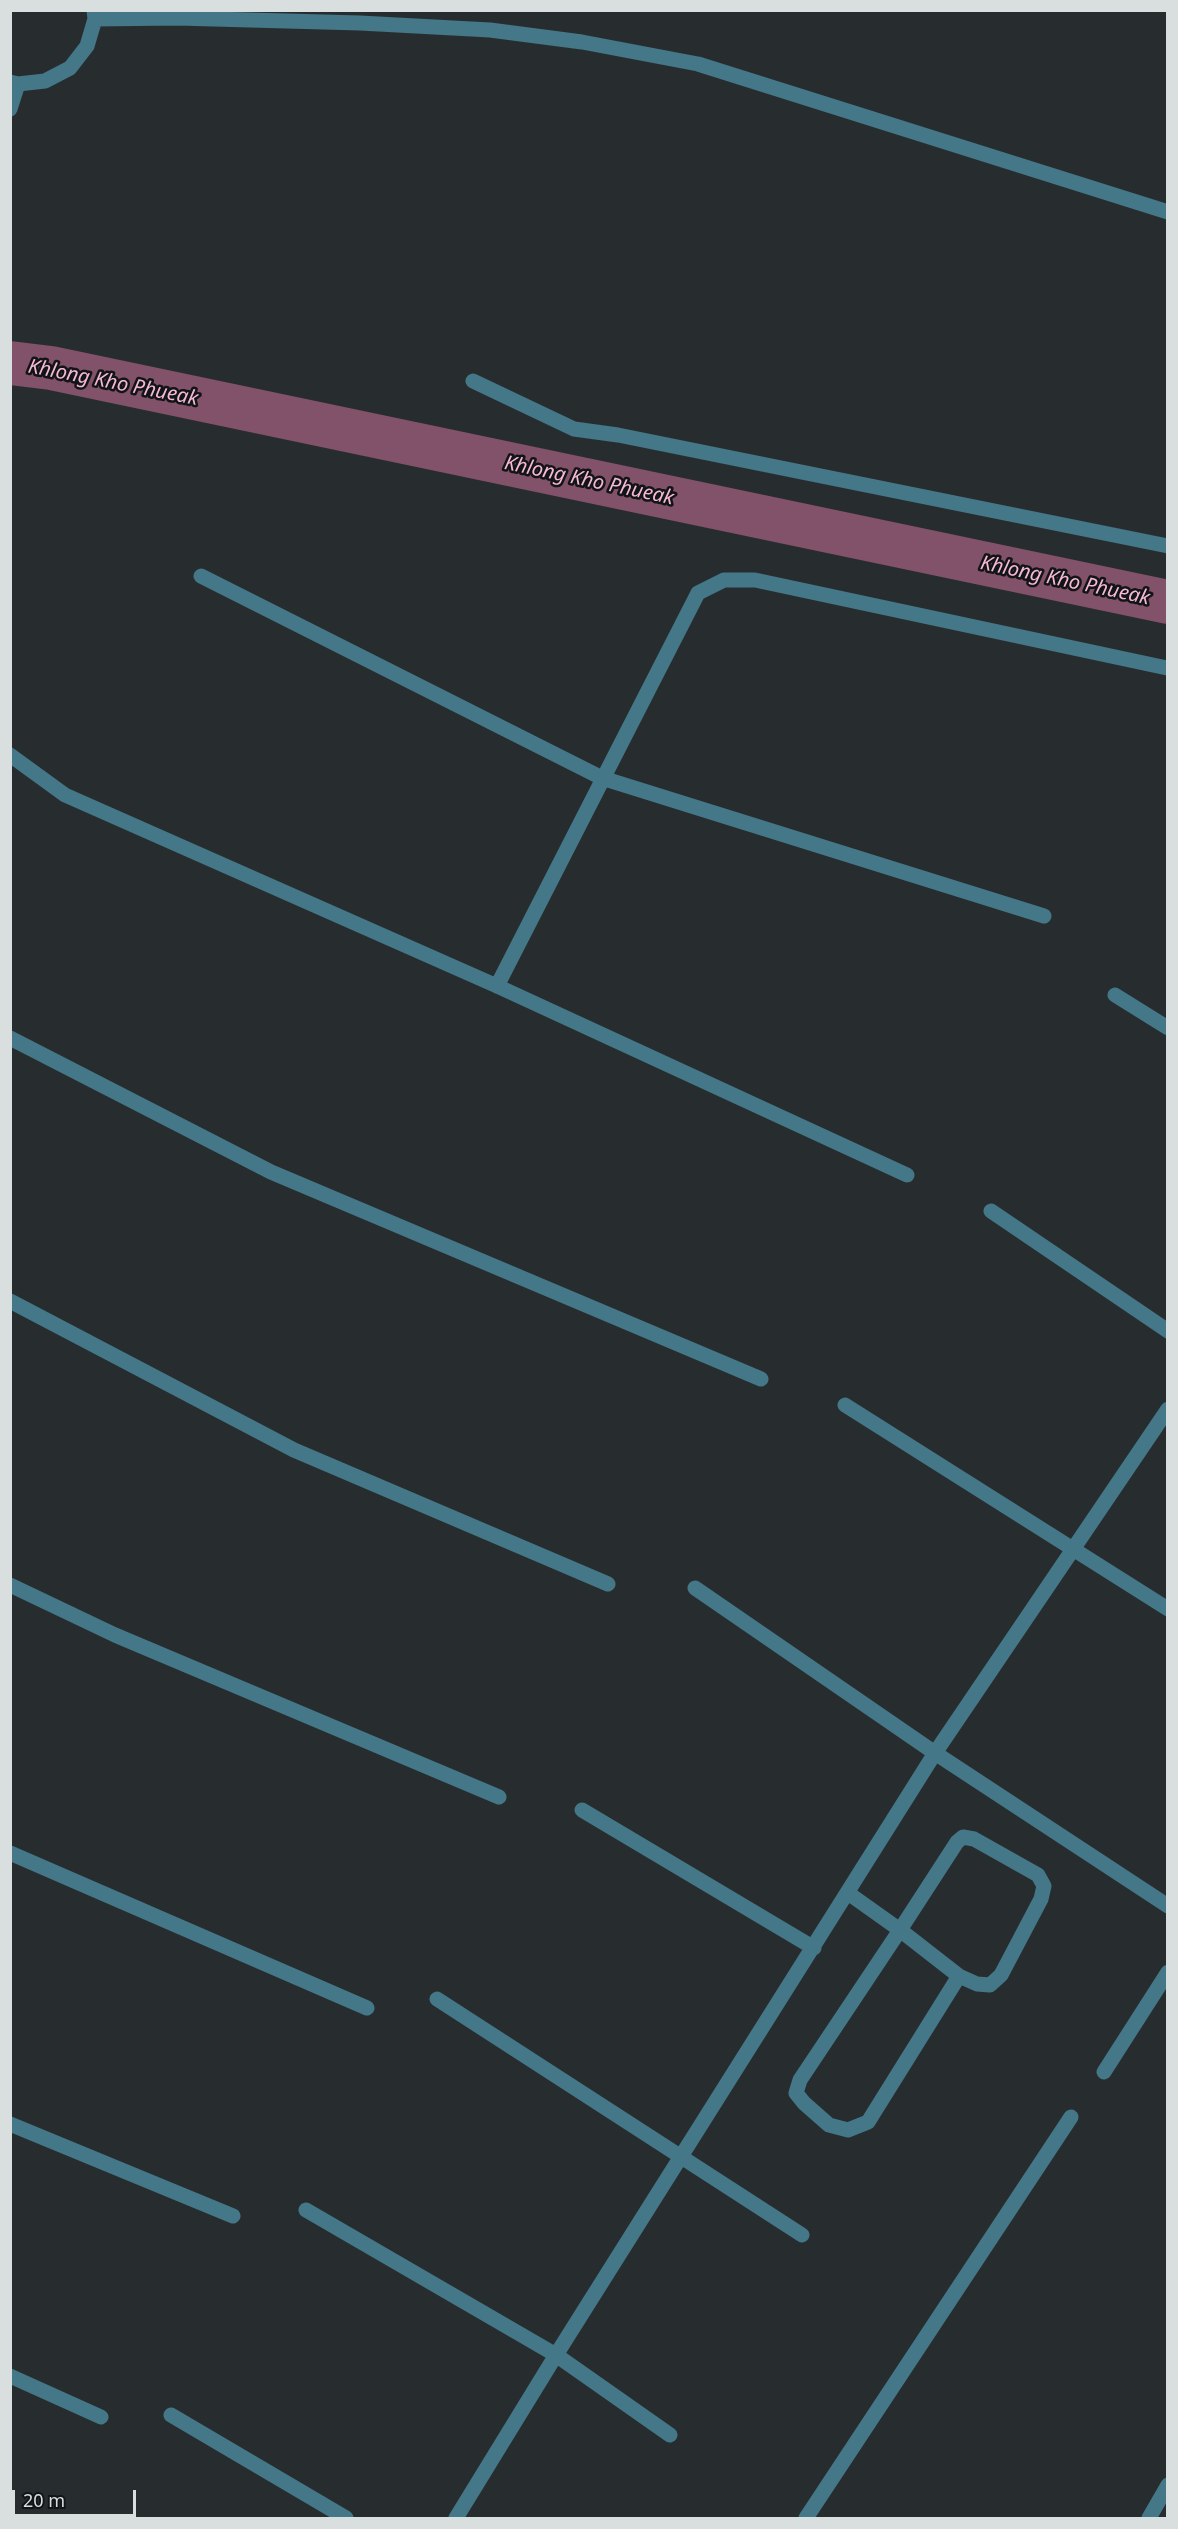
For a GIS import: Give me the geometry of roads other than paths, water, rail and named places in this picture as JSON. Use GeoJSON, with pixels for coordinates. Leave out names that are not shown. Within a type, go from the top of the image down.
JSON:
{"type":"FeatureCollection","features":[{"type":"Feature","properties":{"kind":"street"},"geometry":{"type":"LineString","coordinates":[[10,109],[14,83],[45,81],[70,68],[87,46],[94,15],[360,23],[490,30],[582,42],[698,64],[1167,212]]}},
{"type":"Feature","properties":{"kind":"street"},"geometry":{"type":"LineString","coordinates":[[473,381],[574,429],[618,435],[1167,546]]}},
{"type":"Feature","properties":{"kind":"street"},"geometry":{"type":"LineString","coordinates":[[201,576],[602,778],[1044,916]]}},
{"type":"Feature","properties":{"kind":"street"},"geometry":{"type":"LineString","coordinates":[[497,986],[698,593],[724,580],[755,580],[1167,668]]}},
{"type":"Feature","properties":{"kind":"street"},"geometry":{"type":"LineString","coordinates":[[10,755],[66,795],[497,986],[907,1175]]}},
{"type":"Feature","properties":{"kind":"street"},"geometry":{"type":"LineString","coordinates":[[1115,995],[1167,1028]]}},
{"type":"Feature","properties":{"kind":"street"},"geometry":{"type":"LineString","coordinates":[[10,1038],[271,1172],[761,1379]]}},
{"type":"Feature","properties":{"kind":"street"},"geometry":{"type":"LineString","coordinates":[[991,1211],[1167,1331]]}},
{"type":"Feature","properties":{"kind":"street"},"geometry":{"type":"LineString","coordinates":[[10,1301],[294,1449],[608,1584]]}},
{"type":"Feature","properties":{"kind":"street"},"geometry":{"type":"LineString","coordinates":[[845,1405],[1167,1609]]}},
{"type":"Feature","properties":{"kind":"street"},"geometry":{"type":"LineString","coordinates":[[456,2518],[935,1753],[1167,1409]]}},
{"type":"Feature","properties":{"kind":"street"},"geometry":{"type":"LineString","coordinates":[[10,1585],[115,1635],[499,1797]]}},
{"type":"Feature","properties":{"kind":"street"},"geometry":{"type":"LineString","coordinates":[[695,1588],[935,1753],[1167,1906]]}},
{"type":"Feature","properties":{"kind":"street"},"geometry":{"type":"LineString","coordinates":[[582,1810],[814,1948]]}},
{"type":"Feature","properties":{"kind":"street"},"geometry":{"type":"LineString","coordinates":[[848,1893],[900,1930],[959,1976],[977,1984],[990,1985],[1001,1975],[1041,1899],[1044,1886],[1038,1875],[974,1839],[963,1838],[957,1842],[900,1930],[800,2080],[796,2093],[830,2125],[848,2130],[868,2122],[959,1976]]}},
{"type":"Feature","properties":{"kind":"street"},"geometry":{"type":"LineString","coordinates":[[10,1852],[367,2008]]}},
{"type":"Feature","properties":{"kind":"street"},"geometry":{"type":"LineString","coordinates":[[1104,2072],[1167,1972]]}},
{"type":"Feature","properties":{"kind":"street"},"geometry":{"type":"LineString","coordinates":[[437,1999],[802,2235]]}},
{"type":"Feature","properties":{"kind":"street"},"geometry":{"type":"LineString","coordinates":[[806,2518],[1071,2116]]}},
{"type":"Feature","properties":{"kind":"street"},"geometry":{"type":"LineString","coordinates":[[10,2124],[233,2216]]}},
{"type":"Feature","properties":{"kind":"street"},"geometry":{"type":"LineString","coordinates":[[306,2210],[556,2355],[670,2435]]}},
{"type":"Feature","properties":{"kind":"street"},"geometry":{"type":"LineString","coordinates":[[10,2376],[101,2417]]}},
{"type":"Feature","properties":{"kind":"street"},"geometry":{"type":"LineString","coordinates":[[171,2415],[346,2518]]}},
{"type":"Feature","properties":{"kind":"street"},"geometry":{"type":"LineString","coordinates":[[1149,2518],[1167,2485]]}},
{"type":"Feature","properties":{"kind":"waterway","name":"Khlong Kho Phueak"},"geometry":{"type":"LineString","coordinates":[[10,363],[51,368],[1168,602]]}}]}
